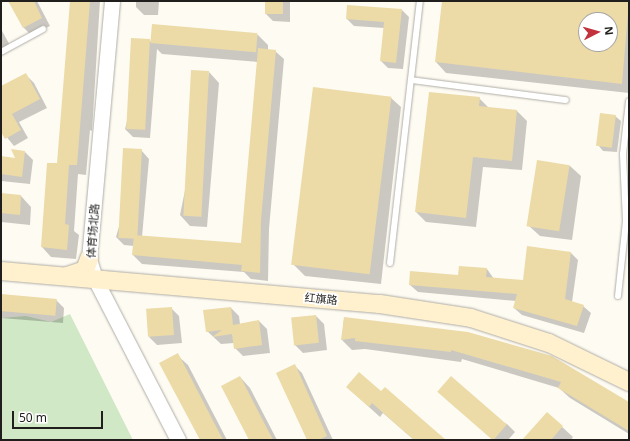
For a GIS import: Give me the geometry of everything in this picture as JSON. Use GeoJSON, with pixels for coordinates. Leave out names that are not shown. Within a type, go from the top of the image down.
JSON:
{"type":"FeatureCollection","features":[{"type":"Feature","properties":{"kind":"main road"},"geometry":{"type":"LineString","coordinates":[[1,263],[63,273]]}},
{"type":"Feature","properties":{"kind":"main road"},"geometry":{"type":"LineString","coordinates":[[1,271],[63,273],[92,271]]}},
{"type":"Feature","properties":{"kind":"main road","name":"红旗路"},"geometry":{"type":"LineString","coordinates":[[92,271],[382,295],[484,310],[520,320],[569,338],[629,368]]}},
{"type":"Feature","properties":{"kind":"main road","name":"红旗路"},"geometry":{"type":"LineString","coordinates":[[92,271],[380,304],[471,318],[549,343],[629,382]]}},
{"type":"Feature","properties":{"kind":"street","name":"体育场北路"},"geometry":{"type":"LineString","coordinates":[[92,271],[106,1]]}},
{"type":"Feature","properties":{"kind":"street","name":"体育场北路"},"geometry":{"type":"LineString","coordinates":[[92,271],[112,1]]}},
{"type":"Feature","properties":{"kind":"street"},"geometry":{"type":"LineString","coordinates":[[92,271],[170,440]]}},
{"type":"Feature","properties":{"kind":"street"},"geometry":{"type":"LineString","coordinates":[[92,271],[178,440]]}},
{"type":"Feature","properties":{"kind":"lane"},"geometry":{"type":"LineString","coordinates":[[390,263],[420,1]]}},
{"type":"Feature","properties":{"kind":"lane"},"geometry":{"type":"LineString","coordinates":[[1,52],[43,30]]}},
{"type":"Feature","properties":{"kind":"lane"},"geometry":{"type":"LineString","coordinates":[[411,80],[566,100]]}},
{"type":"Feature","properties":{"kind":"lane"},"geometry":{"type":"LineString","coordinates":[[618,296],[626,221],[622,154],[629,101]]}},
{"type":"Feature","properties":{"kind":"green space"},"geometry":{"type":"Polygon","coordinates":[[[70,314],[133,440],[1,440],[1,318],[26,316],[51,322],[70,314]]]}},
{"type":"Feature","properties":{"kind":"building"},"geometry":{"type":"Polygon","coordinates":[[[8,1],[34,1],[42,18],[23,28],[8,1]]]}},
{"type":"Feature","properties":{"kind":"building"},"geometry":{"type":"Polygon","coordinates":[[[70,1],[90,1],[77,165],[69,165],[65,224],[69,225],[67,250],[41,247],[47,163],[57,163],[70,1]]]}},
{"type":"Feature","properties":{"kind":"building"},"geometry":{"type":"Polygon","coordinates":[[[265,1],[283,1],[283,14],[265,14],[265,1]]]}},
{"type":"Feature","properties":{"kind":"building"},"geometry":{"type":"Polygon","coordinates":[[[442,1],[629,1],[622,84],[435,62],[442,1]]]}},
{"type":"Feature","properties":{"kind":"building"},"geometry":{"type":"Polygon","coordinates":[[[347,5],[402,9],[396,63],[380,61],[384,22],[346,19],[347,5]]]}},
{"type":"Feature","properties":{"kind":"building"},"geometry":{"type":"Polygon","coordinates":[[[152,24],[258,33],[256,52],[150,43],[152,24]]]}},
{"type":"Feature","properties":{"kind":"building"},"geometry":{"type":"Polygon","coordinates":[[[131,38],[150,39],[145,130],[126,129],[131,38]]]}},
{"type":"Feature","properties":{"kind":"building"},"geometry":{"type":"Polygon","coordinates":[[[258,48],[276,50],[261,220],[260,273],[241,271],[242,265],[132,255],[134,235],[241,243],[258,48]]]}},
{"type":"Feature","properties":{"kind":"building"},"geometry":{"type":"Polygon","coordinates":[[[191,70],[209,71],[201,217],[183,216],[191,70]]]}},
{"type":"Feature","properties":{"kind":"building"},"geometry":{"type":"Polygon","coordinates":[[[26,73],[40,99],[12,114],[21,130],[5,139],[1,132],[1,86],[26,73]]]}},
{"type":"Feature","properties":{"kind":"building"},"geometry":{"type":"Polygon","coordinates":[[[313,87],[391,97],[370,274],[291,265],[313,87]]]}},
{"type":"Feature","properties":{"kind":"building"},"geometry":{"type":"Polygon","coordinates":[[[429,92],[480,97],[479,106],[517,110],[512,161],[473,157],[466,218],[415,212],[429,92]]]}},
{"type":"Feature","properties":{"kind":"building"},"geometry":{"type":"Polygon","coordinates":[[[600,113],[616,115],[612,148],[596,146],[600,113]]]}},
{"type":"Feature","properties":{"kind":"building"},"geometry":{"type":"Polygon","coordinates":[[[123,148],[142,149],[137,239],[118,238],[123,148]]]}},
{"type":"Feature","properties":{"kind":"building"},"geometry":{"type":"Polygon","coordinates":[[[11,149],[25,151],[22,177],[1,174],[1,156],[15,158],[11,149]]]}},
{"type":"Feature","properties":{"kind":"building"},"geometry":{"type":"Polygon","coordinates":[[[537,160],[570,165],[559,231],[527,226],[537,160]]]}},
{"type":"Feature","properties":{"kind":"building"},"geometry":{"type":"Polygon","coordinates":[[[1,193],[21,195],[20,215],[1,213],[1,193]]]}},
{"type":"Feature","properties":{"kind":"building"},"geometry":{"type":"Polygon","coordinates":[[[527,246],[571,252],[565,299],[584,305],[577,326],[513,308],[517,294],[409,285],[410,271],[458,275],[459,266],[487,268],[486,277],[523,280],[527,246]]]}},
{"type":"Feature","properties":{"kind":"building"},"geometry":{"type":"Polygon","coordinates":[[[1,294],[57,299],[55,316],[1,311],[1,294]]]}},
{"type":"Feature","properties":{"kind":"building"},"geometry":{"type":"Polygon","coordinates":[[[172,307],[174,335],[148,337],[146,309],[172,307]]]}},
{"type":"Feature","properties":{"kind":"building"},"geometry":{"type":"Polygon","coordinates":[[[231,307],[233,325],[259,320],[262,345],[234,349],[232,334],[212,337],[222,330],[206,332],[203,310],[231,307]]]}},
{"type":"Feature","properties":{"kind":"building"},"geometry":{"type":"Polygon","coordinates":[[[316,315],[319,343],[294,345],[291,318],[316,315]]]}},
{"type":"Feature","properties":{"kind":"building"},"geometry":{"type":"Polygon","coordinates":[[[344,317],[468,332],[552,356],[629,402],[629,431],[558,388],[561,382],[451,350],[451,352],[355,341],[355,338],[341,340],[344,317]]]}},
{"type":"Feature","properties":{"kind":"building"},"geometry":{"type":"Polygon","coordinates":[[[178,353],[223,440],[200,440],[159,363],[178,353]]]}},
{"type":"Feature","properties":{"kind":"building"},"geometry":{"type":"Polygon","coordinates":[[[295,364],[327,436],[319,440],[307,440],[276,373],[295,364]]]}},
{"type":"Feature","properties":{"kind":"building"},"geometry":{"type":"Polygon","coordinates":[[[359,372],[381,391],[385,387],[446,440],[414,440],[372,403],[369,407],[346,387],[359,372]]]}},
{"type":"Feature","properties":{"kind":"building"},"geometry":{"type":"Polygon","coordinates":[[[240,376],[273,440],[249,440],[221,386],[240,376]]]}},
{"type":"Feature","properties":{"kind":"building"},"geometry":{"type":"Polygon","coordinates":[[[451,376],[507,425],[493,440],[437,392],[451,376]]]}},
{"type":"Feature","properties":{"kind":"building"},"geometry":{"type":"Polygon","coordinates":[[[547,412],[563,426],[551,440],[522,440],[547,412]]]}}]}
